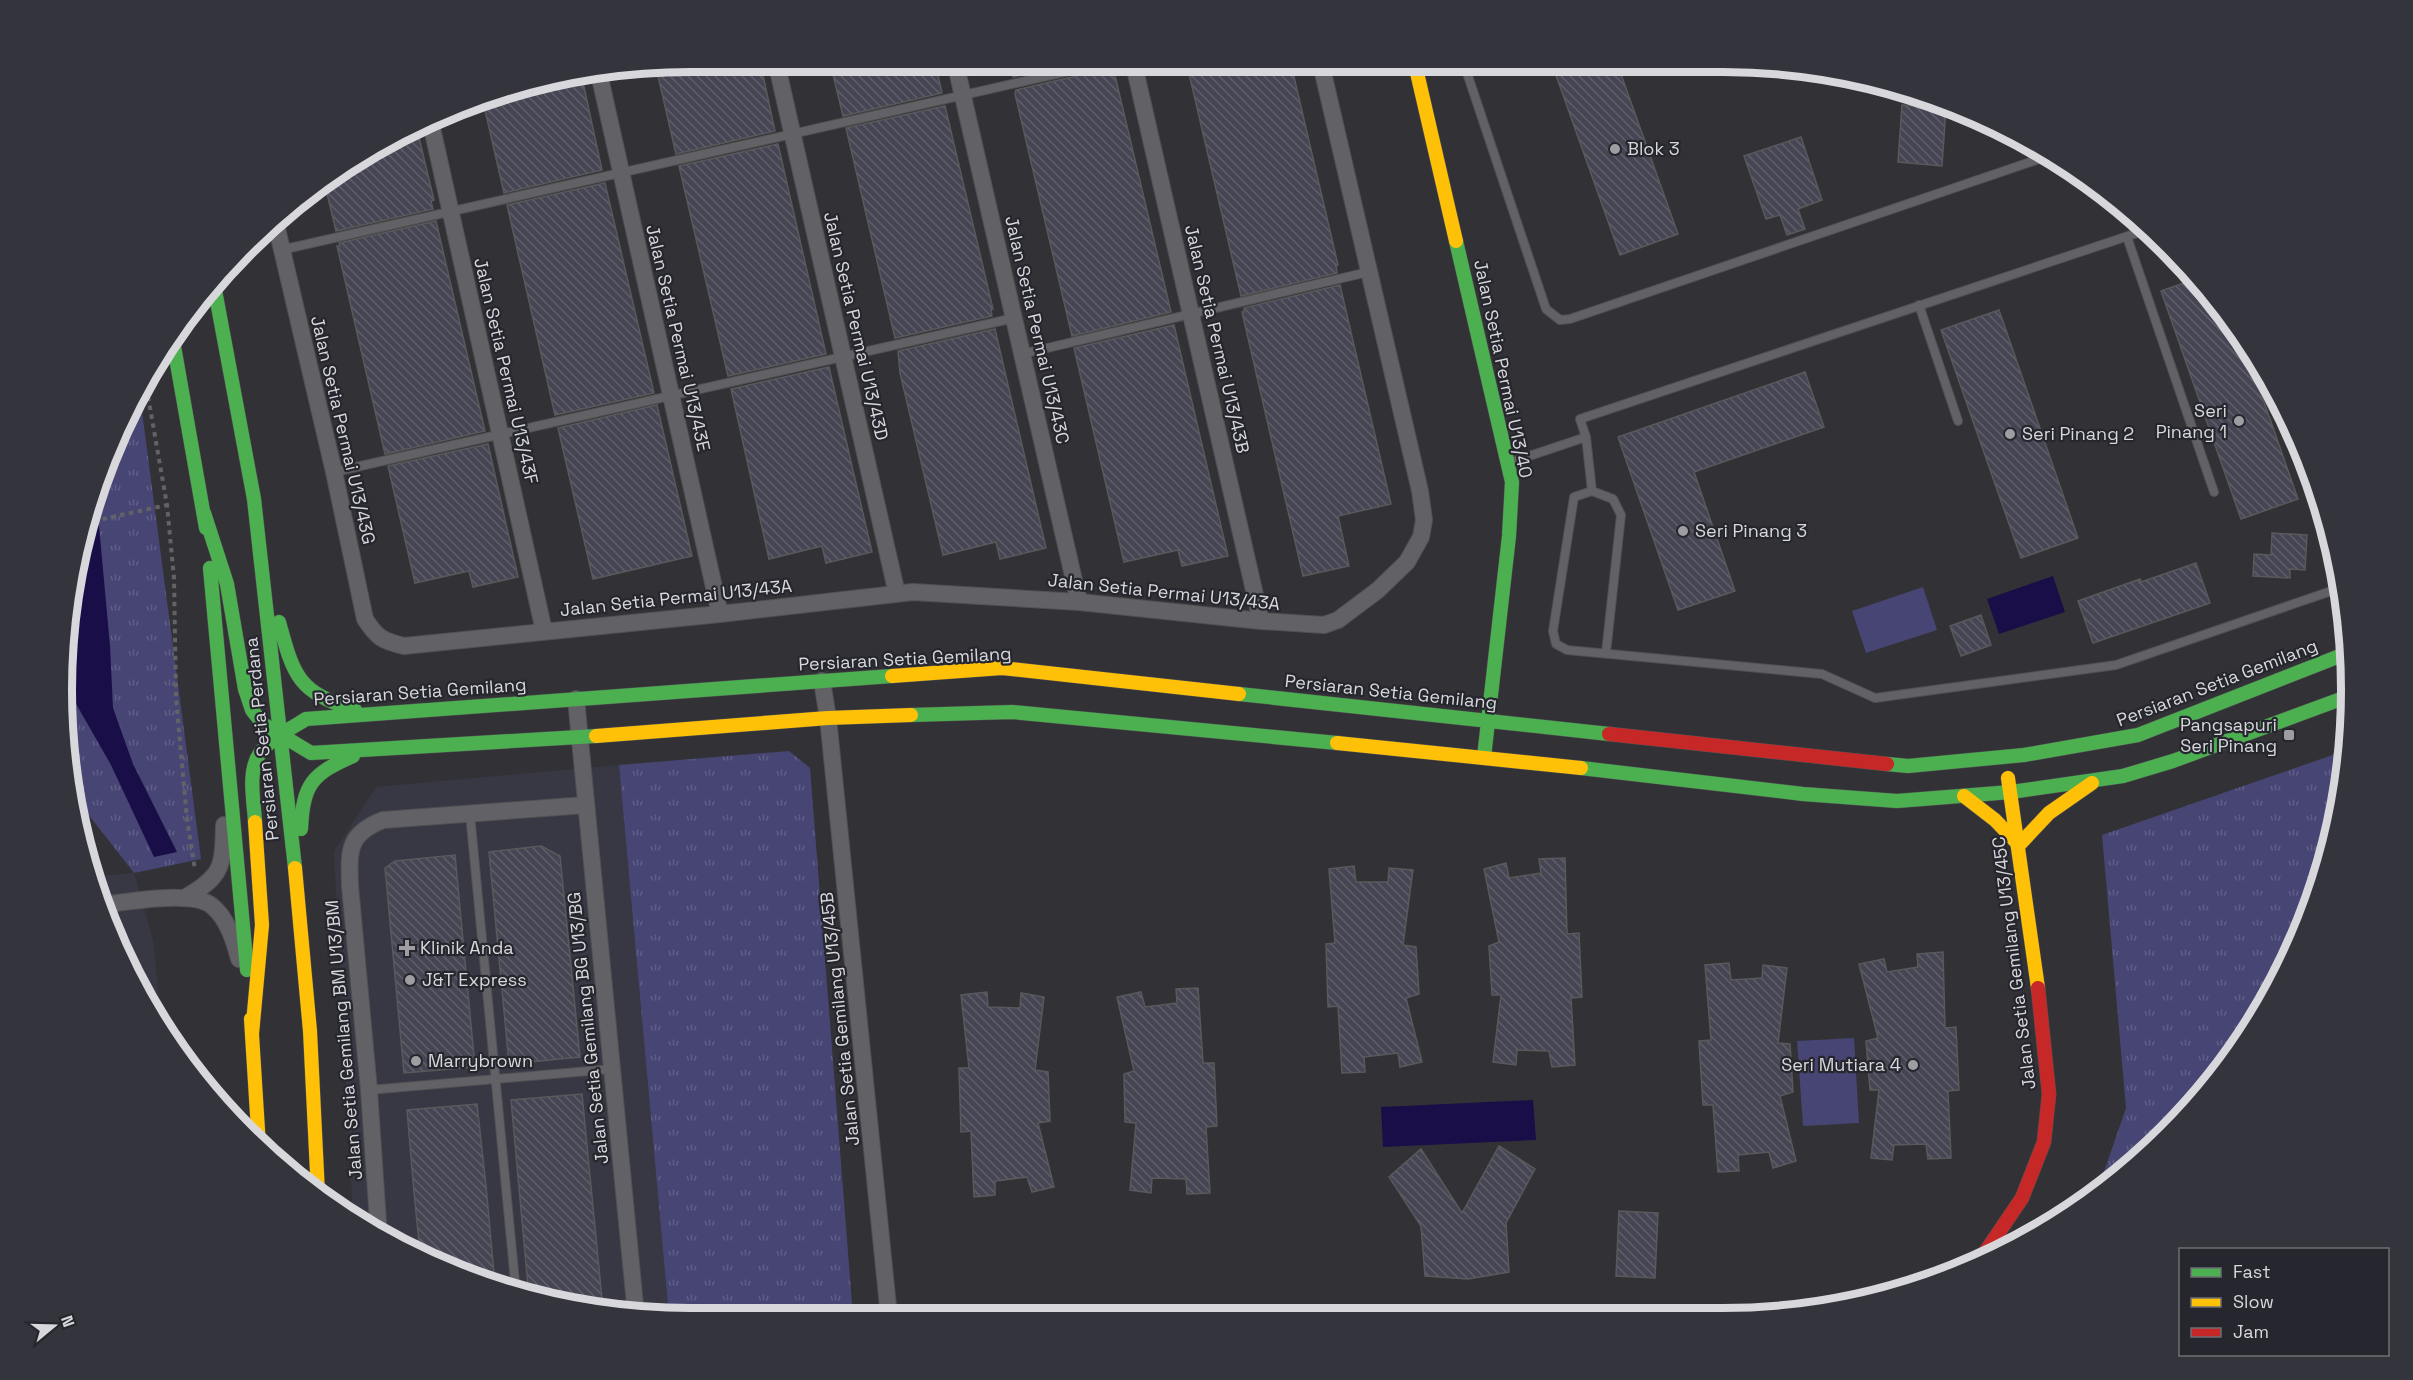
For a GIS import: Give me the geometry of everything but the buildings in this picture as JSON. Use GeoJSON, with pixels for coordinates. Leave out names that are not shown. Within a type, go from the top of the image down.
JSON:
{"type":"FeatureCollection","features":[{"type":"Feature","properties":{"kind":"street","name":"Jalan Setia Permai U13/43D"},"geometry":{"type":"LineString","coordinates":[[778,72],[897,594]]}},
{"type":"Feature","properties":{"kind":"street","name":"Jalan Setia Permai U13/43C"},"geometry":{"type":"LineString","coordinates":[[957,72],[1079,602]]}},
{"type":"Feature","properties":{"kind":"street","name":"Jalan Setia Permai U13/43B"},"geometry":{"type":"LineString","coordinates":[[1136,72],[1261,621]]}},
{"type":"Feature","properties":{"kind":"street","name":"Jalan Setia Permai U13/43A"},"geometry":{"type":"LineString","coordinates":[[384,642],[404,646],[924,593],[1079,602],[1312,626],[1324,626],[1338,620],[1378,590],[1407,562],[1421,537],[1424,520],[1420,491],[1323,72]]}},
{"type":"Feature","properties":{"kind":"street","name":"Jalan Setia Permai U13/40"},"geometry":{"type":"LineString","coordinates":[[1417,72],[1512,482],[1509,536],[1484,758]]}},
{"type":"Feature","properties":{"kind":"street","name":"Jalan Setia Permai U13/43E"},"geometry":{"type":"LineString","coordinates":[[600,79],[720,614]]}},
{"type":"Feature","properties":{"kind":"street","name":"Jalan Setia Permai U13/43F"},"geometry":{"type":"LineString","coordinates":[[432,129],[544,631]]}},
{"type":"Feature","properties":{"kind":"street","name":"Jalan Setia Permai U13/43G"},"geometry":{"type":"LineString","coordinates":[[277,231],[334,472],[365,619],[384,642]]}},
{"type":"Feature","properties":{"kind":"street","name":"Persiaran Setia Perdana"},"geometry":{"type":"LineString","coordinates":[[216,294],[254,499],[260,546],[279,736],[300,911],[318,1183]]}},
{"type":"Feature","properties":{"kind":"street","name":"Persiaran Setia Perdana"},"geometry":{"type":"LineString","coordinates":[[175,349],[204,513],[250,1003],[258,1132]]}},
{"type":"Feature","properties":{"kind":"street"},"geometry":{"type":"LineString","coordinates":[[204,513],[227,584],[244,689],[252,710],[263,724],[279,736],[311,753],[579,737],[828,718],[1012,712],[1484,758],[1803,794],[1897,801],[2011,792],[2123,776],[2173,761],[2341,699]]}},
{"type":"Feature","properties":{"kind":"street"},"geometry":{"type":"LineString","coordinates":[[260,546],[295,674],[312,694],[333,704],[366,713]]}},
{"type":"Feature","properties":{"kind":"street","name":"Persiaran Setia Gemilang"},"geometry":{"type":"LineString","coordinates":[[252,1034],[262,925],[252,777],[260,753],[279,736],[306,719],[1002,668],[1908,766],[2004,758],[2101,744],[2138,735],[2340,656]]}},
{"type":"Feature","properties":{"kind":"street","name":"Jalan Setia Gemilang U13/45B"},"geometry":{"type":"LineString","coordinates":[[822,681],[828,718],[888,1308]]}},
{"type":"Feature","properties":{"kind":"street","name":"Jalan Setia Gemilang BG U13/BG"},"geometry":{"type":"LineString","coordinates":[[576,699],[635,1306]]}},
{"type":"Feature","properties":{"kind":"street"},"geometry":{"type":"LineString","coordinates":[[111,904],[192,893],[207,885],[219,870],[223,852],[225,730]]}},
{"type":"Feature","properties":{"kind":"street"},"geometry":{"type":"LineString","coordinates":[[300,911],[302,806],[307,785],[318,773],[366,751]]}},
{"type":"Feature","properties":{"kind":"street","name":"Jalan Setia Gemilang U13/45C"},"geometry":{"type":"LineString","coordinates":[[1988,1247],[2022,1198],[2044,1142],[2049,1094],[2035,957],[2004,758]]}},
{"type":"Feature","properties":{"kind":"street"},"geometry":{"type":"LineString","coordinates":[[1964,796],[1995,820],[2019,845],[2049,813],[2095,780]]}},
{"type":"Feature","properties":{"kind":"street"},"geometry":{"type":"LineString","coordinates":[[471,814],[586,805]]}},
{"type":"Feature","properties":{"kind":"street","name":"Jalan Setia Gemilang BM U13/BM"},"geometry":{"type":"LineString","coordinates":[[378,1223],[349,859],[354,842],[366,827],[383,820],[471,814]]}},
{"type":"Feature","properties":{"kind":"street"},"geometry":{"type":"LineString","coordinates":[[192,893],[211,904],[225,920],[250,1003]]}},
{"type":"Feature","properties":{"kind":"lane"},"geometry":{"type":"LineString","coordinates":[[281,250],[1065,72]]}},
{"type":"Feature","properties":{"kind":"lane"},"geometry":{"type":"LineString","coordinates":[[1467,72],[1546,309],[1560,320],[1570,319],[2038,159]]}},
{"type":"Feature","properties":{"kind":"lane"},"geometry":{"type":"LineString","coordinates":[[1592,491],[1586,437],[1580,419],[2139,233]]}},
{"type":"Feature","properties":{"kind":"lane"},"geometry":{"type":"LineString","coordinates":[[2127,237],[2214,492]]}},
{"type":"Feature","properties":{"kind":"lane"},"geometry":{"type":"LineString","coordinates":[[1022,354],[1368,272]]}},
{"type":"Feature","properties":{"kind":"lane"},"geometry":{"type":"LineString","coordinates":[[1919,305],[1958,421]]}},
{"type":"Feature","properties":{"kind":"lane"},"geometry":{"type":"LineString","coordinates":[[334,472],[1014,318]]}},
{"type":"Feature","properties":{"kind":"lane"},"geometry":{"type":"LineString","coordinates":[[1508,463],[1586,437]]}},
{"type":"Feature","properties":{"kind":"lane"},"geometry":{"type":"LineString","coordinates":[[1606,653],[1621,515],[1613,499],[1592,491],[1574,497],[1552,631],[1556,644],[1567,650],[1822,674],[1875,698],[2116,665],[2333,590]]}},
{"type":"Feature","properties":{"kind":"lane"},"geometry":{"type":"LineString","coordinates":[[471,814],[515,1282]]}},
{"type":"Feature","properties":{"kind":"lane"},"geometry":{"type":"LineString","coordinates":[[369,1090],[612,1069]]}},
{"type":"Feature","properties":{"kind":"path"},"geometry":{"type":"LineString","coordinates":[[148,395],[166,505],[174,578],[176,698],[192,893]]}},
{"type":"Feature","properties":{"kind":"path"},"geometry":{"type":"LineString","coordinates":[[96,520],[166,505]]}},
{"type":"Feature","properties":{"kind":"shaded area"},"geometry":{"type":"Polygon","coordinates":[[[98,514],[110,646],[113,708],[133,764],[177,852],[154,857],[111,765],[75,702],[74,644],[77,609],[98,514]]]}},
{"type":"Feature","properties":{"kind":"shaded area"},"geometry":{"type":"Polygon","coordinates":[[[2053,576],[2065,612],[1999,634],[1987,599],[2053,576]]]}},
{"type":"Feature","properties":{"kind":"shaded area"},"geometry":{"type":"Polygon","coordinates":[[[619,765],[668,1307],[609,1303],[569,1296],[491,1275],[417,1244],[352,1207],[334,852],[376,787],[619,765]]]}},
{"type":"Feature","properties":{"kind":"shaded area"},"geometry":{"type":"Polygon","coordinates":[[[134,873],[153,940],[160,1007],[119,926],[101,876],[134,873]]]}},
{"type":"Feature","properties":{"kind":"shaded area"},"geometry":{"type":"Polygon","coordinates":[[[1533,1100],[1536,1140],[1383,1147],[1381,1107],[1533,1100]]]}},
{"type":"Feature","properties":{"kind":"green space"},"geometry":{"type":"Polygon","coordinates":[[[141,407],[201,859],[134,873],[83,808],[73,730],[72,690],[77,609],[93,530],[119,454],[141,407]]]}},
{"type":"Feature","properties":{"kind":"green space"},"geometry":{"type":"Polygon","coordinates":[[[1923,587],[1937,630],[1866,653],[1852,611],[1923,587]]]}},
{"type":"Feature","properties":{"kind":"green space"},"geometry":{"type":"Polygon","coordinates":[[[789,751],[810,768],[852,1308],[668,1307],[619,765],[789,751]]]}},
{"type":"Feature","properties":{"kind":"green space"},"geometry":{"type":"Polygon","coordinates":[[[2338,753],[2329,811],[2308,889],[2294,926],[2258,999],[2237,1033],[2188,1097],[2160,1127],[2102,1178],[2126,1108],[2102,835],[2338,753]]]}},
{"type":"Feature","properties":{"kind":"green space"},"geometry":{"type":"Polygon","coordinates":[[[1854,1038],[1859,1123],[1803,1126],[1797,1041],[1854,1038]]]}},
{"type":"Feature","properties":{"kind":"traffic: fast"},"geometry":{"type":"LineString","coordinates":[[1456,241],[1512,482],[1509,536],[1484,757]]}},
{"type":"Feature","properties":{"kind":"traffic: fast"},"geometry":{"type":"LineString","coordinates":[[216,294],[254,499],[295,868]]}},
{"type":"Feature","properties":{"kind":"traffic: fast"},"geometry":{"type":"LineString","coordinates":[[175,349],[206,528]]}},
{"type":"Feature","properties":{"kind":"traffic: fast"},"geometry":{"type":"LineString","coordinates":[[204,513],[227,584],[245,689],[252,710],[263,724],[311,753],[596,736]]}},
{"type":"Feature","properties":{"kind":"traffic: fast"},"geometry":{"type":"LineString","coordinates":[[210,568],[247,970]]}},
{"type":"Feature","properties":{"kind":"traffic: fast"},"geometry":{"type":"LineString","coordinates":[[279,622],[289,656],[301,680],[321,696],[355,710]]}},
{"type":"Feature","properties":{"kind":"traffic: fast"},"geometry":{"type":"LineString","coordinates":[[1887,764],[1908,766],[2024,755],[2138,735],[2340,656]]}},
{"type":"Feature","properties":{"kind":"traffic: fast"},"geometry":{"type":"LineString","coordinates":[[255,822],[252,777],[256,760],[270,743],[306,719],[892,676]]}},
{"type":"Feature","properties":{"kind":"traffic: fast"},"geometry":{"type":"LineString","coordinates":[[1239,694],[1609,734]]}},
{"type":"Feature","properties":{"kind":"traffic: fast"},"geometry":{"type":"LineString","coordinates":[[1581,768],[1803,794],[1897,801],[2011,792],[2123,776],[2173,761],[2341,699]]}},
{"type":"Feature","properties":{"kind":"traffic: fast"},"geometry":{"type":"LineString","coordinates":[[911,715],[1012,712],[1337,743]]}},
{"type":"Feature","properties":{"kind":"traffic: fast"},"geometry":{"type":"LineString","coordinates":[[301,829],[304,801],[312,782],[339,762],[353,756]]}},
{"type":"Feature","properties":{"kind":"traffic: slow"},"geometry":{"type":"LineString","coordinates":[[1417,72],[1456,241]]}},
{"type":"Feature","properties":{"kind":"traffic: slow"},"geometry":{"type":"LineString","coordinates":[[892,676],[1002,668],[1239,694]]}},
{"type":"Feature","properties":{"kind":"traffic: slow"},"geometry":{"type":"LineString","coordinates":[[596,736],[828,718],[911,715]]}},
{"type":"Feature","properties":{"kind":"traffic: slow"},"geometry":{"type":"LineString","coordinates":[[1337,743],[1581,768]]}},
{"type":"Feature","properties":{"kind":"traffic: slow"},"geometry":{"type":"LineString","coordinates":[[2008,778],[2038,988]]}},
{"type":"Feature","properties":{"kind":"traffic: slow"},"geometry":{"type":"LineString","coordinates":[[2019,845],[2049,813],[2092,783]]}},
{"type":"Feature","properties":{"kind":"traffic: slow"},"geometry":{"type":"LineString","coordinates":[[1964,796],[1995,820],[2019,845]]}},
{"type":"Feature","properties":{"kind":"traffic: slow"},"geometry":{"type":"LineString","coordinates":[[252,1034],[262,925],[255,822]]}},
{"type":"Feature","properties":{"kind":"traffic: slow"},"geometry":{"type":"LineString","coordinates":[[295,868],[310,1031],[317,1183]]}},
{"type":"Feature","properties":{"kind":"traffic: slow"},"geometry":{"type":"LineString","coordinates":[[251,1019],[258,1132]]}},
{"type":"Feature","properties":{"kind":"traffic: jam"},"geometry":{"type":"LineString","coordinates":[[1609,734],[1887,764]]}},
{"type":"Feature","properties":{"kind":"traffic: jam"},"geometry":{"type":"LineString","coordinates":[[1988,1247],[2022,1198],[2044,1142],[2049,1094],[2038,988]]}},
{"type":"Feature","properties":{"kind":"place","name":"Blok 3"},"geometry":{"type":"Point","coordinates":[1615,149]}},
{"type":"Feature","properties":{"kind":"place","name":"Seri Pinang 1"},"geometry":{"type":"Point","coordinates":[2239,421]}},
{"type":"Feature","properties":{"kind":"place","name":"Seri Pinang 2"},"geometry":{"type":"Point","coordinates":[2010,434]}},
{"type":"Feature","properties":{"kind":"place","name":"Seri Pinang 3"},"geometry":{"type":"Point","coordinates":[1683,531]}},
{"type":"Feature","properties":{"kind":"place","name":"Pangsapuri Seri Pinang"},"geometry":{"type":"Point","coordinates":[2289,735]}},
{"type":"Feature","properties":{"kind":"place","name":"Klinik Anda"},"geometry":{"type":"Point","coordinates":[407,948]}},
{"type":"Feature","properties":{"kind":"place","name":"J&T Express"},"geometry":{"type":"Point","coordinates":[410,980]}},
{"type":"Feature","properties":{"kind":"place","name":"Marrybrown"},"geometry":{"type":"Point","coordinates":[416,1061]}},
{"type":"Feature","properties":{"kind":"place","name":"Seri Mutiara 4"},"geometry":{"type":"Point","coordinates":[1913,1065]}}]}
